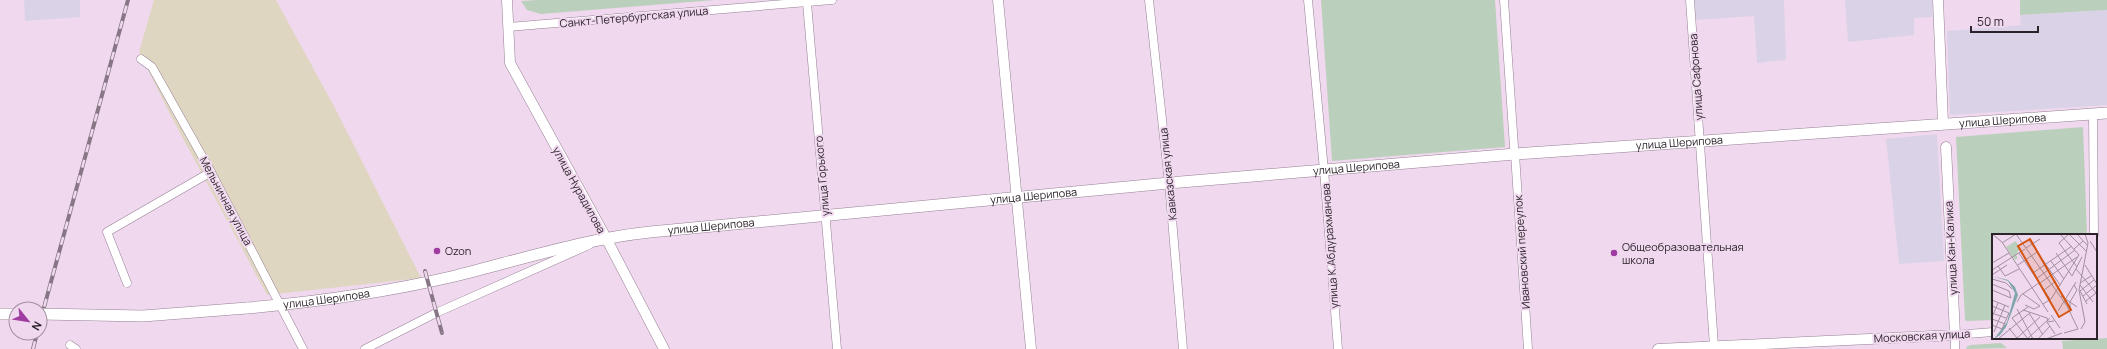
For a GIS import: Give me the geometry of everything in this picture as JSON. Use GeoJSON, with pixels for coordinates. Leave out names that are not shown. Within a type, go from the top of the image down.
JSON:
{"type":"FeatureCollection","features":[{"type":"Feature","properties":{"kind":"main road","name":"улица Шерипова"},"geometry":{"type":"LineString","coordinates":[[48,314],[143,316],[280,305],[429,282],[606,238],[650,232],[1515,151],[2107,113]]}},
{"type":"Feature","properties":{"kind":"street","name":"улица Нурадилова"},"geometry":{"type":"LineString","coordinates":[[507,0],[510,62],[606,238],[664,349]]}},
{"type":"Feature","properties":{"kind":"street","name":"Санкт-Петербургская улица"},"geometry":{"type":"LineString","coordinates":[[508,27],[832,0]]}},
{"type":"Feature","properties":{"kind":"street"},"geometry":{"type":"LineString","coordinates":[[998,0],[1031,349]]}},
{"type":"Feature","properties":{"kind":"street","name":"Кавказская улица"},"geometry":{"type":"LineString","coordinates":[[1149,0],[1169,183],[1183,349]]}},
{"type":"Feature","properties":{"kind":"street","name":"улица К.Абдурахманова"},"geometry":{"type":"LineString","coordinates":[[1308,0],[1324,170],[1338,349]]}},
{"type":"Feature","properties":{"kind":"street","name":"Ивановский переулок"},"geometry":{"type":"LineString","coordinates":[[1504,0],[1528,349]]}},
{"type":"Feature","properties":{"kind":"street","name":"улица Сафонова"},"geometry":{"type":"LineString","coordinates":[[1690,0],[1714,346]]}},
{"type":"Feature","properties":{"kind":"street"},"geometry":{"type":"LineString","coordinates":[[1938,0],[1943,123]]}},
{"type":"Feature","properties":{"kind":"street","name":"улица Горького"},"geometry":{"type":"LineString","coordinates":[[807,3],[826,215],[836,349]]}},
{"type":"Feature","properties":{"kind":"street","name":"Мельничная улица"},"geometry":{"type":"LineString","coordinates":[[141,59],[152,67],[211,172],[302,349]]}},
{"type":"Feature","properties":{"kind":"street"},"geometry":{"type":"LineString","coordinates":[[2093,114],[2094,234]]}},
{"type":"Feature","properties":{"kind":"street","name":"улица Кан-Калика"},"geometry":{"type":"LineString","coordinates":[[1946,147],[1955,349]]}},
{"type":"Feature","properties":{"kind":"street"},"geometry":{"type":"LineString","coordinates":[[128,283],[107,232],[211,172]]}},
{"type":"Feature","properties":{"kind":"street","name":"улица Шерипова"},"geometry":{"type":"LineString","coordinates":[[365,349],[436,313],[606,238]]}},
{"type":"Feature","properties":{"kind":"street","name":"Московская улица"},"geometry":{"type":"LineString","coordinates":[[1658,349],[1992,332]]}},
{"type":"Feature","properties":{"kind":"shaded area"},"geometry":{"type":"Polygon","coordinates":[[[24,0],[80,0],[80,17],[25,21],[24,0]]]}},
{"type":"Feature","properties":{"kind":"shaded area"},"geometry":{"type":"Polygon","coordinates":[[[154,0],[276,0],[336,110],[421,278],[267,295],[171,116],[139,52],[154,0]]]}},
{"type":"Feature","properties":{"kind":"shaded area"},"geometry":{"type":"Polygon","coordinates":[[[1694,0],[1784,0],[1786,60],[1757,63],[1754,16],[1696,20],[1694,0]]]}},
{"type":"Feature","properties":{"kind":"shaded area"},"geometry":{"type":"Polygon","coordinates":[[[1845,0],[1932,0],[1933,17],[1914,18],[1914,35],[1848,42],[1845,0]]]}},
{"type":"Feature","properties":{"kind":"shaded area"},"geometry":{"type":"Polygon","coordinates":[[[2107,10],[2107,105],[1950,115],[1947,31],[2021,25],[2020,15],[2107,10]]]}},
{"type":"Feature","properties":{"kind":"shaded area"},"geometry":{"type":"Polygon","coordinates":[[[1937,134],[1944,261],[1899,264],[1886,139],[1937,134]]]}},
{"type":"Feature","properties":{"kind":"green space"},"geometry":{"type":"Polygon","coordinates":[[[715,0],[541,14],[527,10],[521,1],[715,0]]]}},
{"type":"Feature","properties":{"kind":"green space"},"geometry":{"type":"Polygon","coordinates":[[[1321,0],[1495,0],[1505,147],[1332,161],[1321,0]]]}},
{"type":"Feature","properties":{"kind":"green space"},"geometry":{"type":"Polygon","coordinates":[[[2020,0],[2107,0],[2107,10],[2020,15],[2020,0]]]}},
{"type":"Feature","properties":{"kind":"green space"},"geometry":{"type":"Polygon","coordinates":[[[2083,127],[2087,234],[1992,234],[1992,320],[1965,320],[1956,137],[2083,127]]]}},
{"type":"Feature","properties":{"kind":"green space"},"geometry":{"type":"Polygon","coordinates":[[[2107,338],[2107,349],[2063,349],[2062,341],[2107,338]]]}},
{"type":"Feature","properties":{"kind":"green space"},"geometry":{"type":"Polygon","coordinates":[[[2001,343],[2007,348],[1967,349],[1966,347],[1971,345],[2001,343]]]}},
{"type":"Feature","properties":{"kind":"railway"},"geometry":{"type":"LineString","coordinates":[[46,301],[128,0]]}},
{"type":"Feature","properties":{"kind":"railway"},"geometry":{"type":"LineString","coordinates":[[425,271],[442,333]]}},
{"type":"Feature","properties":{"kind":"railway"},"geometry":{"type":"LineString","coordinates":[[33,349],[35,341]]}},
{"type":"Feature","properties":{"kind":"place","name":"Ozon"},"geometry":{"type":"Point","coordinates":[437,251]}},
{"type":"Feature","properties":{"kind":"place","name":"Общеобразовательная школа"},"geometry":{"type":"Point","coordinates":[1614,253]}}]}
